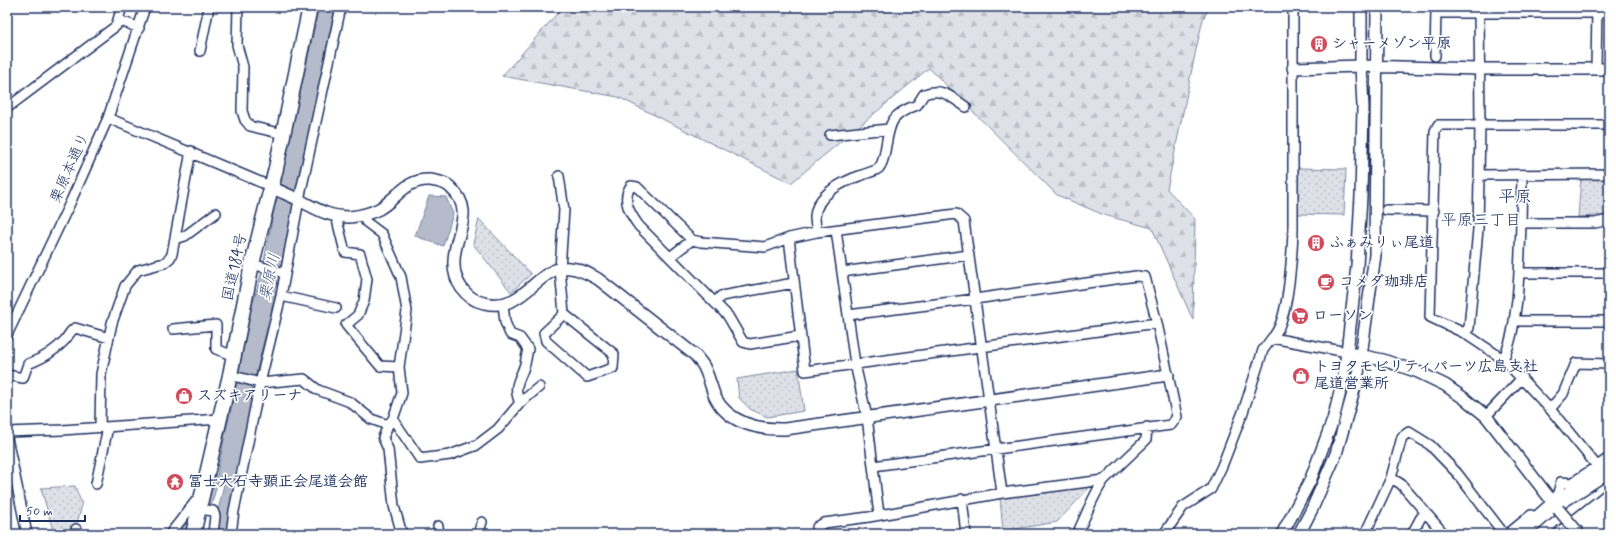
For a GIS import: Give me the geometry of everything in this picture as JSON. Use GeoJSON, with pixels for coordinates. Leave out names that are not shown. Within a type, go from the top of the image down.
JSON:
{"type":"FeatureCollection","features":[{"type":"Feature","properties":{"kind":"highway","name":"国道184号"},"geometry":{"type":"LineString","coordinates":[[193,534],[202,503],[220,419],[233,376],[234,356],[275,189],[283,134],[310,7]]}},
{"type":"Feature","properties":{"kind":"highway"},"geometry":{"type":"LineString","coordinates":[[1521,534],[1557,507],[1603,467]]}},
{"type":"Feature","properties":{"kind":"highway"},"geometry":{"type":"LineString","coordinates":[[1562,534],[1609,497]]}},
{"type":"Feature","properties":{"kind":"highway"},"geometry":{"type":"LineString","coordinates":[[1585,534],[1609,515]]}},
{"type":"Feature","properties":{"kind":"street"},"geometry":{"type":"LineString","coordinates":[[7,108],[116,26],[122,7]]}},
{"type":"Feature","properties":{"kind":"street","name":"栗原本通り"},"geometry":{"type":"LineString","coordinates":[[7,335],[28,288],[71,201],[108,118],[145,7]]}},
{"type":"Feature","properties":{"kind":"street"},"geometry":{"type":"LineString","coordinates":[[200,51],[209,7]]}},
{"type":"Feature","properties":{"kind":"street"},"geometry":{"type":"LineString","coordinates":[[238,7],[237,45],[243,67],[242,112],[245,120],[250,126],[283,134]]}},
{"type":"Feature","properties":{"kind":"street"},"geometry":{"type":"LineString","coordinates":[[231,534],[257,382],[280,296],[281,272],[296,199],[341,7]]}},
{"type":"Feature","properties":{"kind":"street"},"geometry":{"type":"LineString","coordinates":[[1164,534],[1183,507],[1211,489],[1222,466],[1243,412],[1263,350],[1277,333],[1283,318],[1292,260],[1293,231],[1293,7]]}},
{"type":"Feature","properties":{"kind":"street"},"geometry":{"type":"LineString","coordinates":[[1282,534],[1310,482],[1333,420],[1344,376],[1357,266],[1362,196],[1363,107],[1361,7]]}},
{"type":"Feature","properties":{"kind":"street"},"geometry":{"type":"LineString","coordinates":[[1299,534],[1312,509],[1336,454],[1357,379],[1361,356],[1375,255],[1377,7]]}},
{"type":"Feature","properties":{"kind":"street"},"geometry":{"type":"LineString","coordinates":[[1435,9],[1440,13],[1479,10],[1597,10],[1609,13]]}},
{"type":"Feature","properties":{"kind":"street"},"geometry":{"type":"LineString","coordinates":[[1435,9],[1435,56]]}},
{"type":"Feature","properties":{"kind":"street"},"geometry":{"type":"LineString","coordinates":[[1464,333],[1469,328],[1475,267],[1480,126],[1479,10]]}},
{"type":"Feature","properties":{"kind":"street"},"geometry":{"type":"LineString","coordinates":[[1596,69],[1597,10]]}},
{"type":"Feature","properties":{"kind":"street"},"geometry":{"type":"LineString","coordinates":[[118,20],[139,28]]}},
{"type":"Feature","properties":{"kind":"street"},"geometry":{"type":"LineString","coordinates":[[1293,68],[1361,66],[1377,68],[1609,69]]}},
{"type":"Feature","properties":{"kind":"street"},"geometry":{"type":"LineString","coordinates":[[817,232],[815,216],[819,205],[832,188],[848,180],[878,169],[884,160],[889,129],[893,118],[905,110],[917,105],[924,94],[933,90],[946,94],[966,107]]}},
{"type":"Feature","properties":{"kind":"street"},"geometry":{"type":"LineString","coordinates":[[108,118],[191,151],[275,189],[322,213],[336,216],[351,217],[378,209],[401,190],[422,180],[436,180],[449,186],[458,196],[463,209],[463,222],[454,260],[455,276],[461,289],[474,300],[493,305],[515,301],[552,271],[569,268],[582,270],[598,279],[695,355],[704,367],[716,397],[723,408],[736,419],[749,425],[767,429],[784,429],[1168,375]]}},
{"type":"Feature","properties":{"kind":"street"},"geometry":{"type":"LineString","coordinates":[[1609,125],[1438,125],[1435,131],[1430,317],[1464,333],[1503,359],[1603,467],[1609,458]]}},
{"type":"Feature","properties":{"kind":"street"},"geometry":{"type":"LineString","coordinates":[[830,135],[889,129]]}},
{"type":"Feature","properties":{"kind":"street"},"geometry":{"type":"LineString","coordinates":[[96,484],[104,427],[101,374],[112,322],[124,286],[138,270],[164,263],[172,254],[191,151]]}},
{"type":"Feature","properties":{"kind":"street"},"geometry":{"type":"LineString","coordinates":[[1479,175],[1609,174]]}},
{"type":"Feature","properties":{"kind":"street"},"geometry":{"type":"LineString","coordinates":[[1503,359],[1509,347],[1520,272],[1522,175]]}},
{"type":"Feature","properties":{"kind":"street"},"geometry":{"type":"LineString","coordinates":[[559,176],[564,210],[560,269],[564,314],[614,354],[613,368],[587,377],[546,341],[544,333],[564,314]]}},
{"type":"Feature","properties":{"kind":"street"},"geometry":{"type":"LineString","coordinates":[[800,336],[750,344],[743,342],[728,316],[631,216],[627,206],[626,192],[631,186],[637,187],[692,240],[765,247],[788,238],[817,232],[956,214],[964,221],[1002,493]]}},
{"type":"Feature","properties":{"kind":"street"},"geometry":{"type":"LineString","coordinates":[[1386,210],[1434,211]]}},
{"type":"Feature","properties":{"kind":"street"},"geometry":{"type":"LineString","coordinates":[[175,239],[184,236],[216,213]]}},
{"type":"Feature","properties":{"kind":"street"},"geometry":{"type":"LineString","coordinates":[[363,214],[366,222],[382,234],[401,277],[407,311],[399,367],[402,393],[383,438],[388,449],[394,506],[402,534]]}},
{"type":"Feature","properties":{"kind":"street"},"geometry":{"type":"LineString","coordinates":[[336,216],[345,252],[360,254],[367,280],[364,300],[358,315],[346,325],[380,366],[399,367]]}},
{"type":"Feature","properties":{"kind":"street"},"geometry":{"type":"LineString","coordinates":[[1521,222],[1595,223],[1609,220]]}},
{"type":"Feature","properties":{"kind":"street"},"geometry":{"type":"LineString","coordinates":[[836,230],[855,364],[867,417],[879,514]]}},
{"type":"Feature","properties":{"kind":"street"},"geometry":{"type":"LineString","coordinates":[[788,238],[805,371],[1157,323]]}},
{"type":"Feature","properties":{"kind":"street"},"geometry":{"type":"LineString","coordinates":[[670,257],[692,240]]}},
{"type":"Feature","properties":{"kind":"street"},"geometry":{"type":"LineString","coordinates":[[842,272],[969,255]]}},
{"type":"Feature","properties":{"kind":"street"},"geometry":{"type":"LineString","coordinates":[[256,265],[281,272]]}},
{"type":"Feature","properties":{"kind":"street"},"geometry":{"type":"LineString","coordinates":[[1520,272],[1609,273]]}},
{"type":"Feature","properties":{"kind":"street"},"geometry":{"type":"LineString","coordinates":[[848,315],[1136,276],[1145,277],[1157,323],[1177,417],[1171,425],[873,466]]}},
{"type":"Feature","properties":{"kind":"street"},"geometry":{"type":"LineString","coordinates":[[715,303],[721,296],[794,283]]}},
{"type":"Feature","properties":{"kind":"street"},"geometry":{"type":"LineString","coordinates":[[280,296],[336,308]]}},
{"type":"Feature","properties":{"kind":"street"},"geometry":{"type":"LineString","coordinates":[[503,304],[504,322],[510,334],[520,338],[528,349],[525,365],[516,384],[516,395],[520,403]]}},
{"type":"Feature","properties":{"kind":"street"},"geometry":{"type":"LineString","coordinates":[[1514,321],[1609,321]]}},
{"type":"Feature","properties":{"kind":"street"},"geometry":{"type":"LineString","coordinates":[[173,329],[216,326],[216,349],[234,356]]}},
{"type":"Feature","properties":{"kind":"street"},"geometry":{"type":"LineString","coordinates":[[7,375],[23,378],[28,364],[46,357],[66,339],[68,333],[75,328],[109,338]]}},
{"type":"Feature","properties":{"kind":"street"},"geometry":{"type":"LineString","coordinates":[[1272,338],[1383,360],[1418,372],[1445,386],[1486,416],[1579,534]]}},
{"type":"Feature","properties":{"kind":"street"},"geometry":{"type":"LineString","coordinates":[[1550,409],[1563,394],[1576,363],[1609,364]]}},
{"type":"Feature","properties":{"kind":"street"},"geometry":{"type":"LineString","coordinates":[[233,376],[257,382],[304,379],[318,390],[350,402],[371,420],[391,422],[420,459],[450,455],[477,445],[498,429],[520,403],[539,387]]}},
{"type":"Feature","properties":{"kind":"street"},"geometry":{"type":"LineString","coordinates":[[1486,416],[1522,378]]}},
{"type":"Feature","properties":{"kind":"street"},"geometry":{"type":"LineString","coordinates":[[7,432],[220,419]]}},
{"type":"Feature","properties":{"kind":"street"},"geometry":{"type":"LineString","coordinates":[[1077,534],[1087,515],[1098,488],[1104,480],[1146,440],[1147,428]]}},
{"type":"Feature","properties":{"kind":"street"},"geometry":{"type":"LineString","coordinates":[[1365,534],[1391,478],[1402,437],[1409,432],[1430,445],[1457,473],[1504,534]]}},
{"type":"Feature","properties":{"kind":"street"},"geometry":{"type":"LineString","coordinates":[[7,438],[27,534]]}},
{"type":"Feature","properties":{"kind":"street"},"geometry":{"type":"LineString","coordinates":[[1391,478],[1401,484],[1444,534]]}},
{"type":"Feature","properties":{"kind":"street"},"geometry":{"type":"LineString","coordinates":[[816,534],[817,527],[824,523],[1002,493],[1104,480]]}},
{"type":"Feature","properties":{"kind":"street"},"geometry":{"type":"LineString","coordinates":[[962,500],[966,534]]}},
{"type":"Feature","properties":{"kind":"street"},"geometry":{"type":"LineString","coordinates":[[170,534],[202,503],[212,511],[215,516],[213,534]]}},
{"type":"Feature","properties":{"kind":"street"},"geometry":{"type":"LineString","coordinates":[[1508,534],[1536,511],[1557,507]]}},
{"type":"Feature","properties":{"kind":"street"},"geometry":{"type":"LineString","coordinates":[[1412,534],[1425,512]]}},
{"type":"Feature","properties":{"kind":"street"},"geometry":{"type":"LineString","coordinates":[[478,534],[482,522]]}},
{"type":"Feature","properties":{"kind":"green space"},"geometry":{"type":"Polygon","coordinates":[[[563,7],[1210,7],[1203,19],[1167,189],[1195,219],[1193,320],[1152,228],[1104,215],[1057,195],[929,68],[791,183],[618,97],[502,76],[563,7]]]}},
{"type":"Feature","properties":{"kind":"green space"},"geometry":{"type":"Polygon","coordinates":[[[1297,168],[1346,169],[1344,215],[1298,214],[1297,168]]]}},
{"type":"Feature","properties":{"kind":"green space"},"geometry":{"type":"Polygon","coordinates":[[[1609,176],[1609,215],[1578,217],[1581,177],[1609,176]]]}},
{"type":"Feature","properties":{"kind":"green space"},"geometry":{"type":"Polygon","coordinates":[[[479,219],[531,274],[511,292],[473,244],[479,219]]]}},
{"type":"Feature","properties":{"kind":"green space"},"geometry":{"type":"Polygon","coordinates":[[[798,369],[804,411],[767,417],[750,409],[739,398],[737,379],[798,369]]]}},
{"type":"Feature","properties":{"kind":"green space"},"geometry":{"type":"Polygon","coordinates":[[[75,486],[82,505],[74,534],[54,534],[41,488],[75,486]]]}},
{"type":"Feature","properties":{"kind":"green space"},"geometry":{"type":"Polygon","coordinates":[[[1090,487],[1057,522],[1003,531],[1000,498],[1090,487]]]}},
{"type":"Feature","properties":{"kind":"water","name":"栗原川"},"geometry":{"type":"Polygon","coordinates":[[[319,7],[335,7],[311,125],[296,188],[285,253],[255,378],[255,386],[229,534],[215,534],[225,480],[223,476],[219,478],[211,506],[209,504],[189,534],[175,534],[186,524],[215,484],[237,382],[249,317],[262,271],[275,205],[282,181],[282,175],[319,7]]]}},
{"type":"Feature","properties":{"kind":"water"},"geometry":{"type":"Polygon","coordinates":[[[429,196],[446,197],[453,214],[443,246],[415,236],[429,196]]]}},
{"type":"Feature","properties":{"kind":"place","name":"シャーメゾン平原"},"geometry":{"type":"Point","coordinates":[1319,44]}},
{"type":"Feature","properties":{"kind":"place","name":"ふぁみりぃ尾道"},"geometry":{"type":"Point","coordinates":[1316,243]}},
{"type":"Feature","properties":{"kind":"place","name":"コメダ珈琲店"},"geometry":{"type":"Point","coordinates":[1326,282]}},
{"type":"Feature","properties":{"kind":"place","name":"ローソン"},"geometry":{"type":"Point","coordinates":[1300,316]}},
{"type":"Feature","properties":{"kind":"place","name":"トヨタモビリティパーツ広島支社 尾道営業所"},"geometry":{"type":"Point","coordinates":[1301,376]}},
{"type":"Feature","properties":{"kind":"place","name":"スズキアリーナ"},"geometry":{"type":"Point","coordinates":[184,396]}},
{"type":"Feature","properties":{"kind":"place","name":"冨士大石寺顕正会尾道会館"},"geometry":{"type":"Point","coordinates":[175,482]}},
{"type":"Feature","properties":{"kind":"district","name":"平原"},"geometry":{"type":"Point","coordinates":[1515,197]}},
{"type":"Feature","properties":{"kind":"district","name":"平原三丁目"},"geometry":{"type":"Point","coordinates":[1481,220]}}]}
